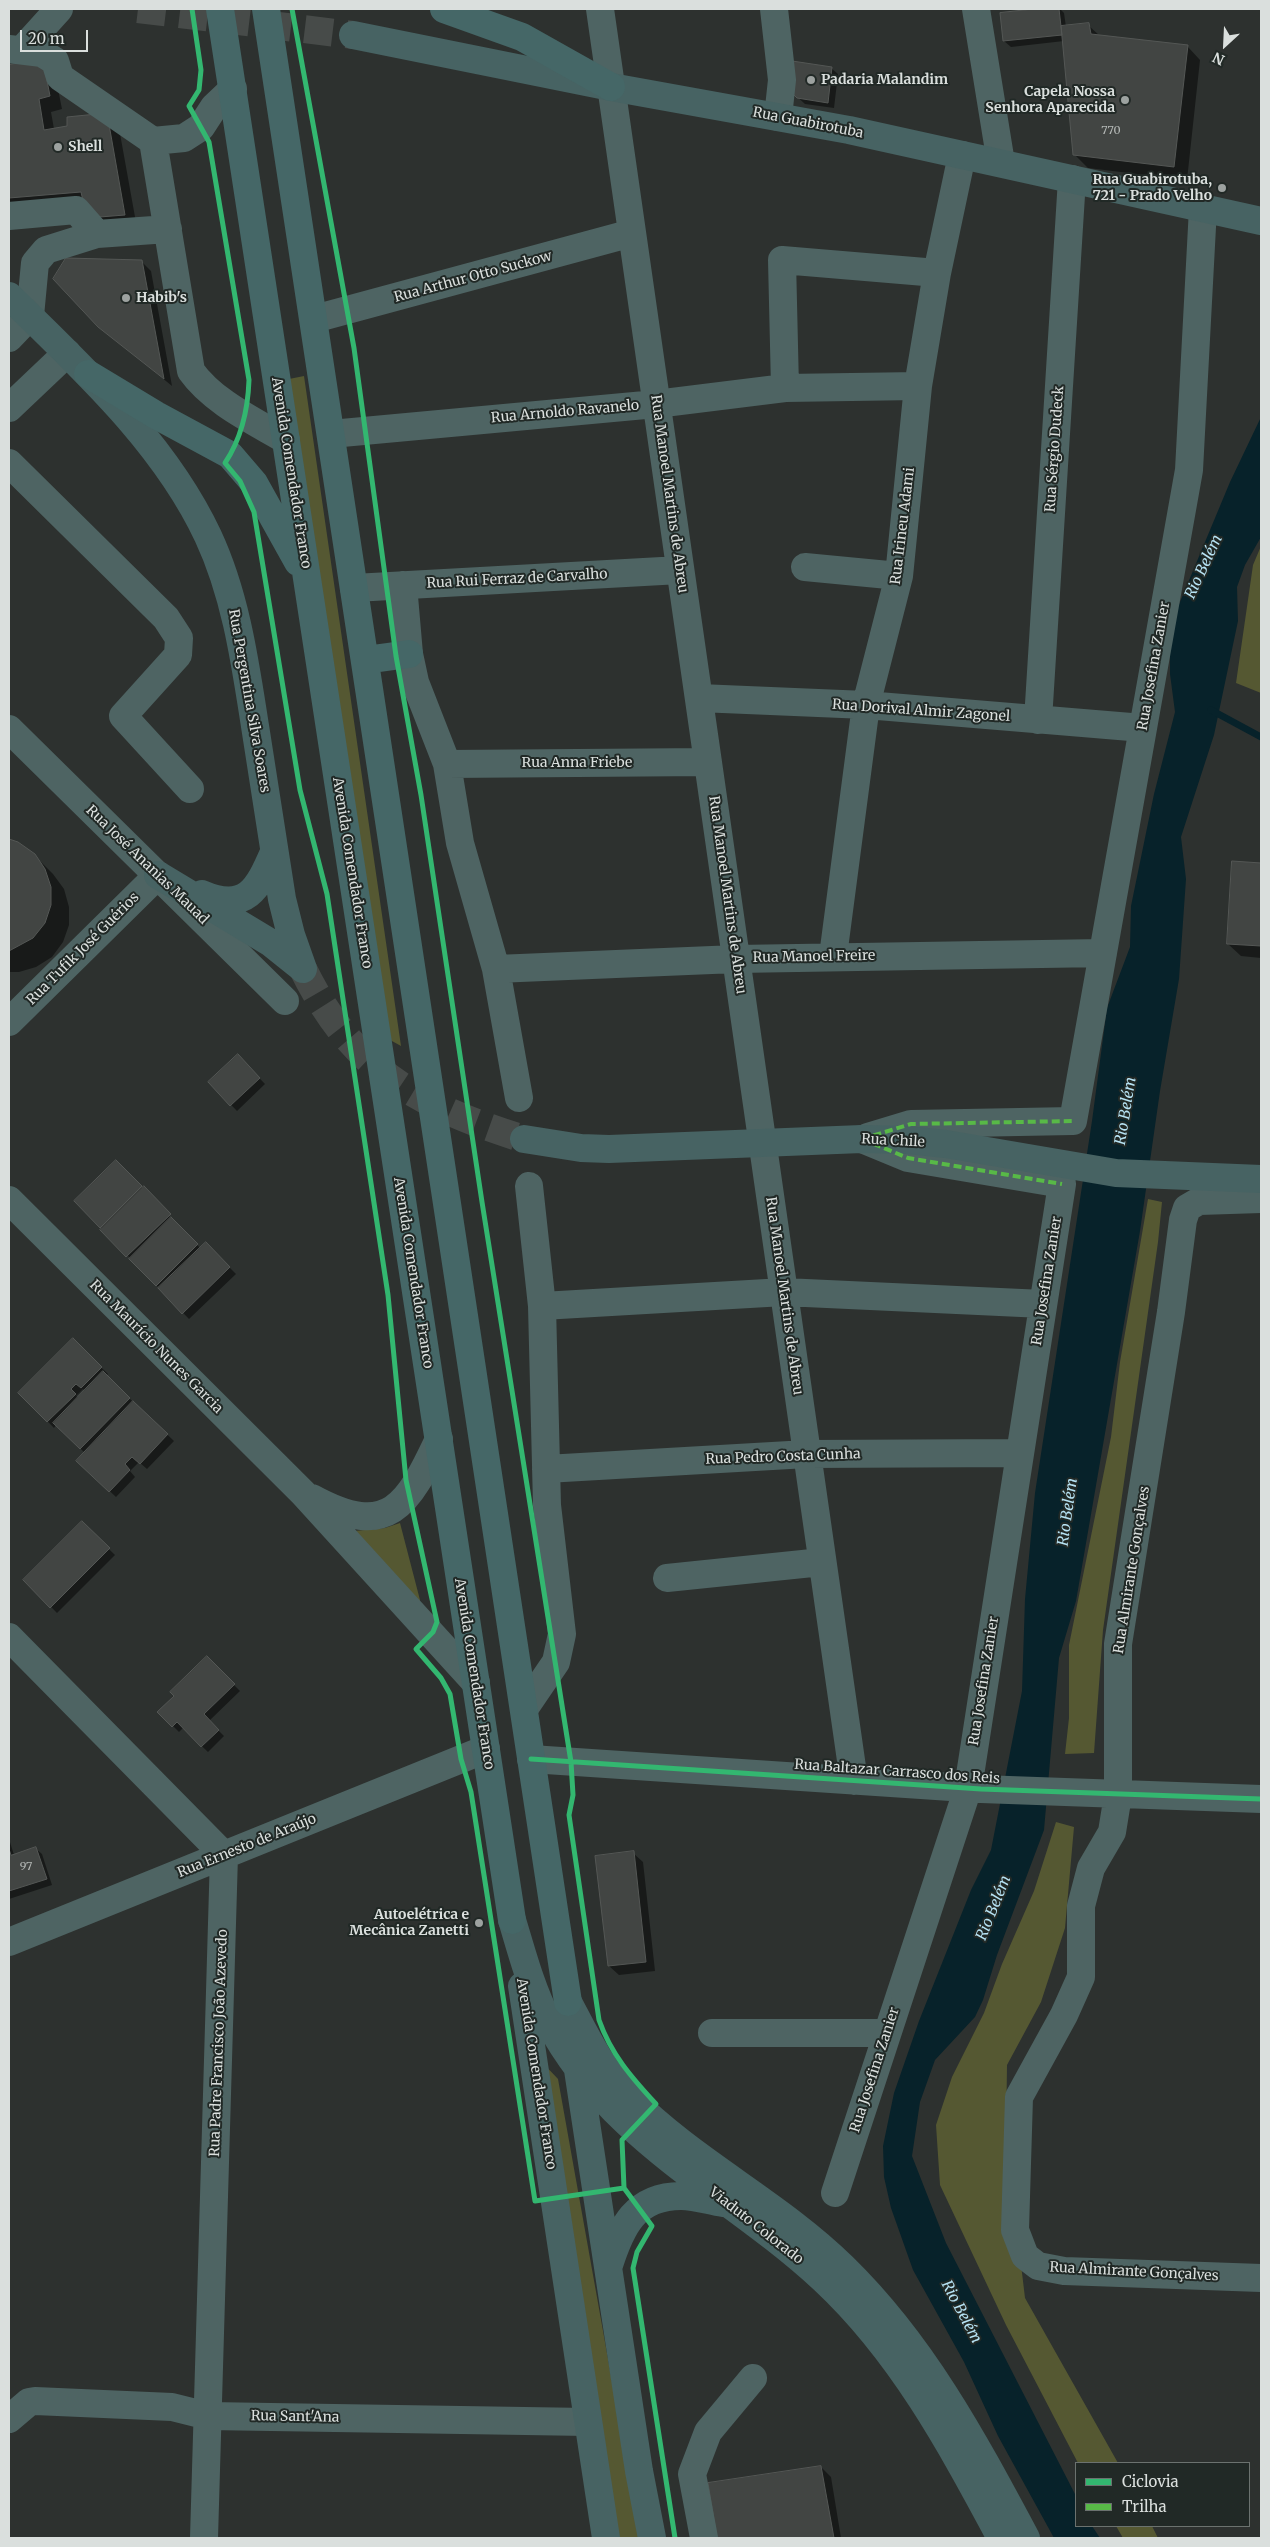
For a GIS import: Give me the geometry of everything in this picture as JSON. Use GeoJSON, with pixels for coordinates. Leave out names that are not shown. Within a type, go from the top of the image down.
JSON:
{"type":"FeatureCollection","features":[{"type":"Feature","properties":{"kind":"highway","name":"Avenida Comendador Franco"},"geometry":{"type":"LineString","coordinates":[[220,9],[512,1920]]}},
{"type":"Feature","properties":{"kind":"highway"},"geometry":{"type":"LineString","coordinates":[[266,9],[568,2002]]}},
{"type":"Feature","properties":{"kind":"highway"},"geometry":{"type":"LineString","coordinates":[[444,9],[522,36],[611,87]]}},
{"type":"Feature","properties":{"kind":"highway"},"geometry":{"type":"LineString","coordinates":[[88,374],[156,415],[230,455],[254,483],[307,577]]}},
{"type":"Feature","properties":{"kind":"highway"},"geometry":{"type":"LineString","coordinates":[[365,660],[409,654]]}},
{"type":"Feature","properties":{"kind":"main road","name":"Rua Guabirotuba"},"geometry":{"type":"LineString","coordinates":[[353,35],[611,87],[778,117],[1001,163],[1261,221]]}},
{"type":"Feature","properties":{"kind":"main road","name":"Rua Pergentina Silva Soares"},"geometry":{"type":"LineString","coordinates":[[9,296],[88,374],[146,440],[194,509],[221,566],[241,641],[274,852],[290,935],[303,969],[271,942],[158,875]]}},
{"type":"Feature","properties":{"kind":"main road"},"geometry":{"type":"LineString","coordinates":[[158,875],[212,899],[227,902],[241,900],[255,889],[274,852]]}},
{"type":"Feature","properties":{"kind":"main road","name":"Rua Chile"},"geometry":{"type":"LineString","coordinates":[[524,1139],[581,1148],[609,1149],[862,1139],[946,1144],[1116,1173],[1257,1186]]}},
{"type":"Feature","properties":{"kind":"main road","name":"Viaduto Colorado"},"geometry":{"type":"LineString","coordinates":[[512,1920],[533,1988],[547,2018],[578,2070],[632,2129],[823,2280],[883,2344],[938,2422],[1001,2538]]}},
{"type":"Feature","properties":{"kind":"main road","name":"Avenida Comendador Franco"},"geometry":{"type":"LineString","coordinates":[[512,1920],[606,2538]]}},
{"type":"Feature","properties":{"kind":"main road"},"geometry":{"type":"LineString","coordinates":[[568,2002],[639,2471],[652,2538]]}},
{"type":"Feature","properties":{"kind":"main road","name":"Viaduto Colorado"},"geometry":{"type":"LineString","coordinates":[[568,2002],[592,2048],[629,2097],[683,2144],[806,2236],[841,2265],[875,2301],[931,2371],[960,2416],[1026,2538]]}},
{"type":"Feature","properties":{"kind":"main road"},"geometry":{"type":"LineString","coordinates":[[608,2268],[628,2219],[639,2208],[659,2200],[681,2196],[728,2204]]}},
{"type":"Feature","properties":{"kind":"street"},"geometry":{"type":"LineString","coordinates":[[15,49],[59,9]]}},
{"type":"Feature","properties":{"kind":"street","name":"Rua Manoel Martins de Abreu"},"geometry":{"type":"LineString","coordinates":[[600,9],[854,1781]]}},
{"type":"Feature","properties":{"kind":"street"},"geometry":{"type":"LineString","coordinates":[[774,9],[782,80],[778,117]]}},
{"type":"Feature","properties":{"kind":"street"},"geometry":{"type":"LineString","coordinates":[[976,9],[1001,163]]}},
{"type":"Feature","properties":{"kind":"street"},"geometry":{"type":"LineString","coordinates":[[15,49],[42,53],[55,61],[60,77],[153,141],[184,138],[201,127],[214,107],[233,89]]}},
{"type":"Feature","properties":{"kind":"street"},"geometry":{"type":"LineString","coordinates":[[153,141],[191,371],[200,383],[244,415],[286,440]]}},
{"type":"Feature","properties":{"kind":"street","name":"Rua Irineu Adami"},"geometry":{"type":"LineString","coordinates":[[833,956],[866,705],[899,576],[918,386],[937,272],[962,155]]}},
{"type":"Feature","properties":{"kind":"street","name":"Rua Sérgio Dudeck"},"geometry":{"type":"LineString","coordinates":[[1038,720],[1072,179]]}},
{"type":"Feature","properties":{"kind":"street","name":"Rua Josefina Zanier"},"geometry":{"type":"LineString","coordinates":[[862,1139],[911,1124],[1073,1121],[1189,470],[1203,208]]}},
{"type":"Feature","properties":{"kind":"street"},"geometry":{"type":"LineString","coordinates":[[9,216],[76,210],[97,234]]}},
{"type":"Feature","properties":{"kind":"street"},"geometry":{"type":"LineString","coordinates":[[9,338],[30,316],[34,263],[46,250],[97,234],[168,229]]}},
{"type":"Feature","properties":{"kind":"street","name":"Rua Arthur Otto Suckow"},"geometry":{"type":"LineString","coordinates":[[314,319],[632,233]]}},
{"type":"Feature","properties":{"kind":"street"},"geometry":{"type":"LineString","coordinates":[[785,388],[782,260],[937,272]]}},
{"type":"Feature","properties":{"kind":"street"},"geometry":{"type":"LineString","coordinates":[[9,408],[68,354]]}},
{"type":"Feature","properties":{"kind":"street","name":"Rua Arnoldo Ravanelo"},"geometry":{"type":"LineString","coordinates":[[331,434],[656,404],[785,388],[918,386]]}},
{"type":"Feature","properties":{"kind":"street"},"geometry":{"type":"LineString","coordinates":[[9,463],[166,618],[179,638],[178,655],[123,716],[190,789]]}},
{"type":"Feature","properties":{"kind":"street"},"geometry":{"type":"LineString","coordinates":[[805,566],[899,576]]}},
{"type":"Feature","properties":{"kind":"street","name":"Rua Rui Ferraz de Carvalho"},"geometry":{"type":"LineString","coordinates":[[354,588],[680,570]]}},
{"type":"Feature","properties":{"kind":"street"},"geometry":{"type":"LineString","coordinates":[[404,585],[409,654],[415,682],[447,764],[460,843],[496,969],[519,1098]]}},
{"type":"Feature","properties":{"kind":"street","name":"Rua Dorival Almir Zagonel"},"geometry":{"type":"LineString","coordinates":[[699,698],[866,705],[1143,728]]}},
{"type":"Feature","properties":{"kind":"street","name":"Rua José Ananias Mauad"},"geometry":{"type":"LineString","coordinates":[[9,729],[285,1001]]}},
{"type":"Feature","properties":{"kind":"street","name":"Rua Anna Friebe"},"geometry":{"type":"LineString","coordinates":[[447,764],[708,762]]}},
{"type":"Feature","properties":{"kind":"street","name":"Rua Tufik José Guérios"},"geometry":{"type":"LineString","coordinates":[[9,1022],[158,875]]}},
{"type":"Feature","properties":{"kind":"street","name":"Rua Manoel Freire"},"geometry":{"type":"LineString","coordinates":[[496,969],[833,956],[1103,953]]}},
{"type":"Feature","properties":{"kind":"street","name":"Rua Josefina Zanier"},"geometry":{"type":"LineString","coordinates":[[835,2193],[887,2033],[975,1789],[1020,1453],[1062,1184],[908,1158],[862,1139]]}},
{"type":"Feature","properties":{"kind":"street"},"geometry":{"type":"LineString","coordinates":[[524,1709],[556,1662],[562,1634],[548,1526],[542,1306],[529,1186]]}},
{"type":"Feature","properties":{"kind":"street","name":"Rua Almirante Gonçalves"},"geometry":{"type":"LineString","coordinates":[[1257,1186],[1199,1201],[1187,1208],[1183,1220],[1171,1312],[1118,1644],[1118,1795],[1112,1832],[1091,1868],[1081,1906],[1081,1977],[1064,2015],[1019,2097],[1015,2230],[1025,2256],[1038,2266],[1064,2271],[1261,2278]]}},
{"type":"Feature","properties":{"kind":"street","name":"Rua Maurício Nunes Garcia"},"geometry":{"type":"LineString","coordinates":[[9,1200],[302,1493],[476,1683]]}},
{"type":"Feature","properties":{"kind":"street"},"geometry":{"type":"LineString","coordinates":[[542,1306],[784,1292],[1043,1304]]}},
{"type":"Feature","properties":{"kind":"street","name":"Rua Maurício Nunes Garcia"},"geometry":{"type":"LineString","coordinates":[[302,1493],[327,1506],[352,1514],[376,1515],[389,1511],[400,1505],[409,1496],[438,1439]]}},
{"type":"Feature","properties":{"kind":"street","name":"Rua Pedro Costa Cunha"},"geometry":{"type":"LineString","coordinates":[[546,1469],[807,1454],[1020,1453]]}},
{"type":"Feature","properties":{"kind":"street"},"geometry":{"type":"LineString","coordinates":[[668,1578],[822,1562]]}},
{"type":"Feature","properties":{"kind":"street"},"geometry":{"type":"LineString","coordinates":[[9,1637],[224,1855]]}},
{"type":"Feature","properties":{"kind":"street","name":"Rua Ernesto de Araújo"},"geometry":{"type":"LineString","coordinates":[[9,1942],[486,1750]]}},
{"type":"Feature","properties":{"kind":"street","name":"Rua Baltazar Carrasco dos Reis"},"geometry":{"type":"LineString","coordinates":[[531,1759],[975,1789],[1261,1799]]}},
{"type":"Feature","properties":{"kind":"street","name":"Rua Padre Francisco João Azevedo"},"geometry":{"type":"LineString","coordinates":[[204,2538],[224,1855]]}},
{"type":"Feature","properties":{"kind":"street"},"geometry":{"type":"LineString","coordinates":[[712,2033],[887,2033]]}},
{"type":"Feature","properties":{"kind":"street"},"geometry":{"type":"LineString","coordinates":[[704,2538],[692,2474],[708,2432],[752,2378]]}},
{"type":"Feature","properties":{"kind":"street","name":"Rua Sant'Ana"},"geometry":{"type":"LineString","coordinates":[[9,2420],[29,2402],[35,2401],[172,2407],[208,2416],[588,2422]]}},
{"type":"Feature","properties":{"kind":"green space"},"geometry":{"type":"Polygon","coordinates":[[[304,376],[401,1046],[381,1035],[284,380],[304,376]]]}},
{"type":"Feature","properties":{"kind":"green space"},"geometry":{"type":"Polygon","coordinates":[[[1261,546],[1261,693],[1236,683],[1253,565],[1261,546]]]}},
{"type":"Feature","properties":{"kind":"green space"},"geometry":{"type":"Polygon","coordinates":[[[1148,1199],[1162,1202],[1103,1630],[1094,1753],[1065,1754],[1069,1718],[1069,1645],[1111,1437],[1120,1362],[1148,1199]]]}},
{"type":"Feature","properties":{"kind":"green space"},"geometry":{"type":"Polygon","coordinates":[[[400,1523],[420,1600],[419,1604],[344,1532],[385,1528],[400,1523]]]}},
{"type":"Feature","properties":{"kind":"green space"},"geometry":{"type":"Polygon","coordinates":[[[1056,1822],[1074,1827],[1065,1928],[1041,2002],[1007,2065],[1006,2138],[1025,2298],[1117,2462],[1077,2462],[1006,2325],[940,2185],[936,2125],[952,2077],[984,2013],[1002,1964],[1034,1891],[1056,1822]]]}},
{"type":"Feature","properties":{"kind":"green space"},"geometry":{"type":"Polygon","coordinates":[[[541,2061],[558,2079],[640,2538],[618,2538],[541,2061]]]}},
{"type":"Feature","properties":{"kind":"green space"},"geometry":{"type":"Polygon","coordinates":[[[1117,2527],[1152,2527],[1158,2538],[1123,2538],[1117,2527]]]}},
{"type":"Feature","properties":{"kind":"water","name":"Rio Belém"},"geometry":{"type":"Polygon","coordinates":[[[1261,417],[1261,537],[1245,565],[1237,587],[1238,621],[1214,735],[1181,837],[1186,879],[1179,979],[1160,1091],[1140,1231],[1076,1601],[1059,1658],[1044,1830],[997,1955],[983,2000],[975,2017],[935,2060],[920,2102],[912,2156],[946,2243],[1075,2494],[1075,2527],[1093,2527],[1100,2538],[1054,2538],[998,2436],[964,2362],[913,2270],[891,2208],[884,2177],[883,2146],[894,2093],[919,2021],[971,1890],[991,1850],[1022,1691],[1025,1599],[1035,1493],[1092,1121],[1107,1008],[1130,947],[1131,906],[1154,794],[1175,712],[1170,674],[1170,626],[1230,482],[1261,417]]]}},
{"type":"Feature","properties":{"kind":"building"},"geometry":{"type":"Polygon","coordinates":[[[1033,9],[1059,9],[1062,35],[1003,41],[1000,13],[1033,9]]]}},
{"type":"Feature","properties":{"kind":"building","name":"Capela Nossa Senhora Aparecida"},"geometry":{"type":"Polygon","coordinates":[[[1089,23],[1091,34],[1188,45],[1174,167],[1073,155],[1061,26],[1089,23]]]}},
{"type":"Feature","properties":{"kind":"building"},"geometry":{"type":"Polygon","coordinates":[[[43,60],[50,96],[39,99],[44,130],[67,126],[67,117],[107,113],[125,215],[87,218],[81,192],[9,198],[9,65],[43,60]]]}},
{"type":"Feature","properties":{"kind":"building","name":"Padaria Malandim"},"geometry":{"type":"Polygon","coordinates":[[[792,61],[832,67],[828,103],[797,98],[792,93],[792,61]]]}},
{"type":"Feature","properties":{"kind":"building"},"geometry":{"type":"Polygon","coordinates":[[[66,258],[142,260],[164,379],[98,327],[53,279],[66,258]]]}},
{"type":"Feature","properties":{"kind":"building"},"geometry":{"type":"Polygon","coordinates":[[[9,839],[18,842],[35,854],[45,869],[51,887],[51,905],[45,923],[33,938],[9,951],[9,839]]]}},
{"type":"Feature","properties":{"kind":"building"},"geometry":{"type":"Polygon","coordinates":[[[1232,861],[1261,863],[1261,946],[1227,944],[1232,861]]]}},
{"type":"Feature","properties":{"kind":"building"},"geometry":{"type":"Polygon","coordinates":[[[238,1054],[260,1078],[230,1106],[208,1082],[238,1054]]]}},
{"type":"Feature","properties":{"kind":"building"},"geometry":{"type":"Polygon","coordinates":[[[116,1160],[142,1186],[100,1228],[74,1201],[116,1160]]]}},
{"type":"Feature","properties":{"kind":"building"},"geometry":{"type":"Polygon","coordinates":[[[144,1186],[171,1214],[126,1257],[100,1230],[144,1186]]]}},
{"type":"Feature","properties":{"kind":"building"},"geometry":{"type":"Polygon","coordinates":[[[171,1217],[198,1244],[156,1286],[129,1259],[171,1217]]]}},
{"type":"Feature","properties":{"kind":"building"},"geometry":{"type":"Polygon","coordinates":[[[206,1242],[230,1267],[182,1314],[158,1288],[206,1242]]]}},
{"type":"Feature","properties":{"kind":"building"},"geometry":{"type":"Polygon","coordinates":[[[73,1338],[102,1367],[81,1388],[76,1384],[71,1389],[76,1394],[47,1422],[18,1393],[73,1338]]]}},
{"type":"Feature","properties":{"kind":"building"},"geometry":{"type":"Polygon","coordinates":[[[103,1371],[130,1398],[80,1449],[53,1423],[103,1371]]]}},
{"type":"Feature","properties":{"kind":"building"},"geometry":{"type":"Polygon","coordinates":[[[133,1401],[168,1434],[140,1464],[132,1457],[125,1464],[130,1470],[109,1492],[76,1461],[133,1401]]]}},
{"type":"Feature","properties":{"kind":"building"},"geometry":{"type":"Polygon","coordinates":[[[82,1521],[110,1548],[50,1608],[23,1580],[82,1521]]]}},
{"type":"Feature","properties":{"kind":"building"},"geometry":{"type":"Polygon","coordinates":[[[207,1656],[235,1684],[204,1714],[219,1730],[201,1747],[177,1722],[172,1727],[157,1712],[174,1696],[170,1692],[207,1656]]]}},
{"type":"Feature","properties":{"kind":"building"},"geometry":{"type":"Polygon","coordinates":[[[36,1847],[47,1879],[9,1891],[9,1849],[11,1855],[36,1847]]]}},
{"type":"Feature","properties":{"kind":"building"},"geometry":{"type":"Polygon","coordinates":[[[634,1851],[646,1962],[608,1966],[595,1856],[634,1851]]]}},
{"type":"Feature","properties":{"kind":"building"},"geometry":{"type":"Polygon","coordinates":[[[821,2466],[834,2538],[717,2538],[708,2483],[821,2466]]]}},
{"type":"Feature","properties":{"kind":"waterway"},"geometry":{"type":"LineString","coordinates":[[1211,710],[1261,737]]}},
{"type":"Feature","properties":{"kind":"tunnel"},"geometry":{"type":"LineString","coordinates":[[138,9],[353,35]]}},
{"type":"Feature","properties":{"kind":"tunnel"},"geometry":{"type":"LineString","coordinates":[[303,969],[323,1004],[344,1034],[367,1059],[393,1080],[421,1098],[452,1113],[524,1139]]}},
{"type":"Feature","properties":{"kind":"marked path"},"geometry":{"type":"LineString","coordinates":[[862,1139],[911,1124],[1073,1121]]}},
{"type":"Feature","properties":{"kind":"marked path"},"geometry":{"type":"LineString","coordinates":[[862,1139],[908,1158],[1062,1184]]}},
{"type":"Feature","properties":{"kind":"cycle path"},"geometry":{"type":"LineString","coordinates":[[192,9],[201,70],[199,90],[189,106],[209,142],[249,380],[243,423],[231,454],[225,463],[240,481],[254,512],[300,790],[327,894],[388,1295],[406,1480],[437,1622],[433,1632],[416,1649],[441,1678],[450,1694],[461,1759],[471,1792],[535,2201],[624,2188]]}},
{"type":"Feature","properties":{"kind":"cycle path"},"geometry":{"type":"LineString","coordinates":[[292,9],[354,348],[396,656],[421,795],[482,1202],[571,1762],[573,1795],[569,1815],[599,2020],[609,2044],[623,2065],[656,2104],[622,2140],[624,2188],[652,2226],[637,2252],[633,2268],[675,2538]]}},
{"type":"Feature","properties":{"kind":"cycle path"},"geometry":{"type":"LineString","coordinates":[[531,1759],[981,1789],[1261,1799]]}},
{"type":"Feature","properties":{"kind":"place","name":"Padaria Malandim"},"geometry":{"type":"Point","coordinates":[811,80]}},
{"type":"Feature","properties":{"kind":"place","name":"Capela Nossa Senhora Aparecida"},"geometry":{"type":"Point","coordinates":[1125,100]}},
{"type":"Feature","properties":{"kind":"place","name":"Shell"},"geometry":{"type":"Point","coordinates":[58,147]}},
{"type":"Feature","properties":{"kind":"place","name":"Rua Guabirotuba, 721 - Prado Velho"},"geometry":{"type":"Point","coordinates":[1222,188]}},
{"type":"Feature","properties":{"kind":"place","name":"Habib's"},"geometry":{"type":"Point","coordinates":[126,298]}},
{"type":"Feature","properties":{"kind":"place","name":"Autoelétrica e Mecânica Zanetti"},"geometry":{"type":"Point","coordinates":[479,1923]}}]}
